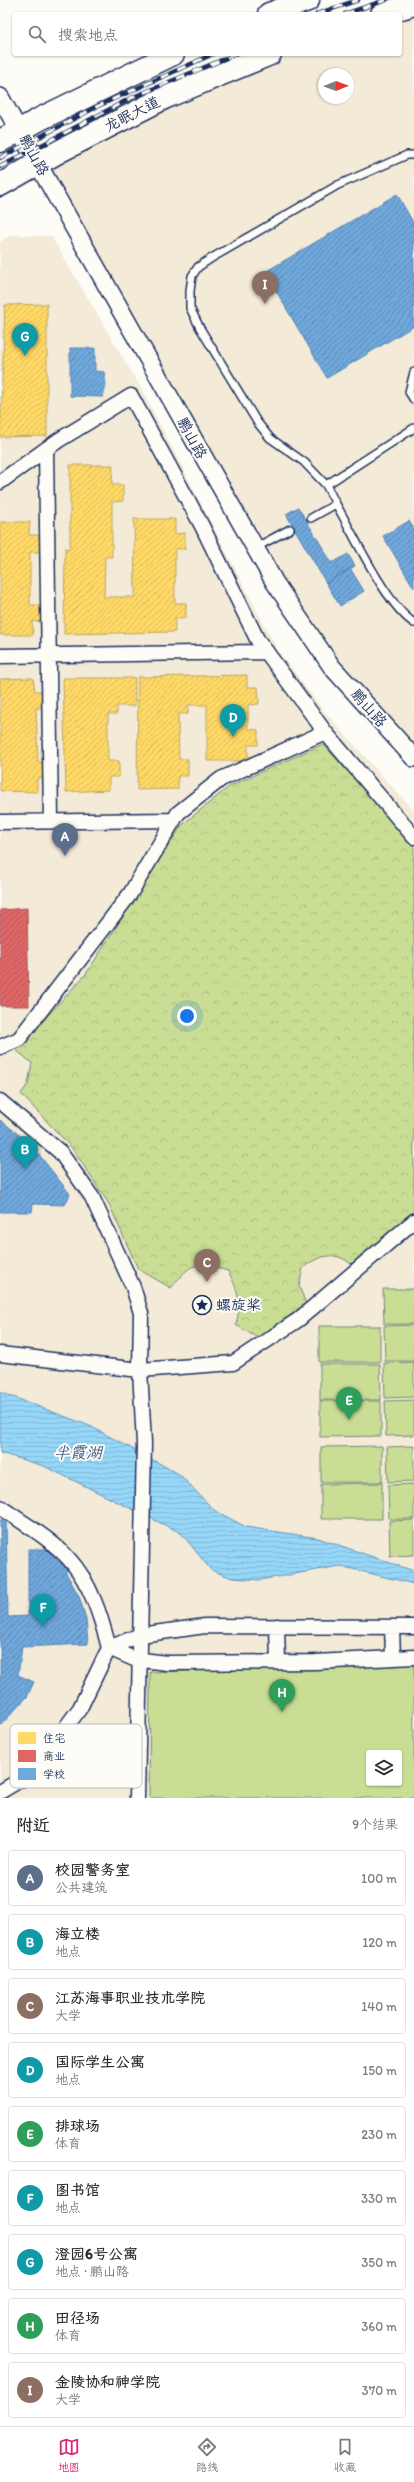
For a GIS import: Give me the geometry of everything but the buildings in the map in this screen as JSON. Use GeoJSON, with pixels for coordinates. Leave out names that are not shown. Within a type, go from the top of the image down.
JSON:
{"type":"FeatureCollection","features":[{"type":"Feature","properties":{"kind":"main road"},"geometry":{"type":"LineString","coordinates":[[274,12],[308,0]]}},
{"type":"Feature","properties":{"kind":"main road"},"geometry":{"type":"LineString","coordinates":[[388,12],[414,4]]}},
{"type":"Feature","properties":{"kind":"main road"},"geometry":{"type":"LineString","coordinates":[[0,141],[168,56]]}},
{"type":"Feature","properties":{"kind":"main road","name":"龙眠大道"},"geometry":{"type":"LineString","coordinates":[[0,185],[38,163],[166,97],[265,56]]}},
{"type":"Feature","properties":{"kind":"street","name":"鹏山路"},"geometry":{"type":"LineString","coordinates":[[0,97],[20,130],[254,548],[303,628],[332,667],[414,758]]}},
{"type":"Feature","properties":{"kind":"street"},"geometry":{"type":"LineString","coordinates":[[0,482],[46,449],[131,396],[202,526],[257,639],[325,732],[414,837]]}},
{"type":"Feature","properties":{"kind":"street"},"geometry":{"type":"LineString","coordinates":[[46,449],[51,821]]}},
{"type":"Feature","properties":{"kind":"street"},"geometry":{"type":"LineString","coordinates":[[0,656],[267,652]]}},
{"type":"Feature","properties":{"kind":"street"},"geometry":{"type":"LineString","coordinates":[[0,1047],[19,1040],[130,894],[178,813],[221,779],[325,732]]}},
{"type":"Feature","properties":{"kind":"street"},"geometry":{"type":"LineString","coordinates":[[0,822],[174,820]]}},
{"type":"Feature","properties":{"kind":"street"},"geometry":{"type":"LineString","coordinates":[[0,1101],[60,1152],[92,1197],[134,1287],[141,1313],[140,1370],[144,1443],[139,1724]]}},
{"type":"Feature","properties":{"kind":"street"},"geometry":{"type":"LineString","coordinates":[[0,1354],[140,1370],[233,1363],[298,1320],[414,1221]]}},
{"type":"Feature","properties":{"kind":"street"},"geometry":{"type":"LineString","coordinates":[[0,1507],[48,1540],[70,1559],[92,1594],[109,1648]]}},
{"type":"Feature","properties":{"kind":"street"},"geometry":{"type":"LineString","coordinates":[[68,1724],[80,1708],[109,1648],[140,1635],[205,1626],[414,1627]]}},
{"type":"Feature","properties":{"kind":"street"},"geometry":{"type":"LineString","coordinates":[[277,1626],[278,1662]]}},
{"type":"Feature","properties":{"kind":"street"},"geometry":{"type":"LineString","coordinates":[[392,1627],[393,1658]]}},
{"type":"Feature","properties":{"kind":"street"},"geometry":{"type":"LineString","coordinates":[[109,1648],[140,1660],[167,1663],[278,1662],[414,1657]]}},
{"type":"Feature","properties":{"kind":"street"},"geometry":{"type":"LineString","coordinates":[[0,1792],[10,1786]]}},
{"type":"Feature","properties":{"kind":"street"},"geometry":{"type":"LineString","coordinates":[[137,1788],[137,1798]]}},
{"type":"Feature","properties":{"kind":"lane"},"geometry":{"type":"LineString","coordinates":[[414,155],[407,155],[338,185],[198,267],[192,276],[190,308],[200,328],[257,422],[270,438],[304,462],[326,485],[388,594],[404,616],[414,623]]}},
{"type":"Feature","properties":{"kind":"lane"},"geometry":{"type":"LineString","coordinates":[[414,372],[409,392],[414,400]]}},
{"type":"Feature","properties":{"kind":"lane"},"geometry":{"type":"LineString","coordinates":[[326,485],[414,428]]}},
{"type":"Feature","properties":{"kind":"lane"},"geometry":{"type":"LineString","coordinates":[[310,518],[336,504]]}},
{"type":"Feature","properties":{"kind":"lane"},"geometry":{"type":"LineString","coordinates":[[254,548],[290,529]]}},
{"type":"Feature","properties":{"kind":"shaded area"},"geometry":{"type":"Polygon","coordinates":[[[414,4],[414,758],[332,667],[39,163],[266,56],[402,56],[402,13],[414,4]]]}},
{"type":"Feature","properties":{"kind":"shaded area"},"geometry":{"type":"Polygon","coordinates":[[[11,235],[51,236],[142,390],[277,649],[322,709],[414,811],[414,1798],[0,1798],[0,242],[11,235]]]}},
{"type":"Feature","properties":{"kind":"green space"},"geometry":{"type":"Polygon","coordinates":[[[323,744],[414,845],[414,1211],[351,1264],[339,1257],[326,1256],[314,1260],[303,1268],[299,1286],[306,1304],[258,1338],[236,1325],[239,1304],[238,1297],[235,1285],[228,1271],[208,1266],[195,1266],[184,1273],[171,1288],[138,1269],[109,1204],[72,1148],[21,1094],[28,1084],[32,1063],[16,1050],[86,974],[182,825],[230,786],[323,744]]]}},
{"type":"Feature","properties":{"kind":"green space"},"geometry":{"type":"Polygon","coordinates":[[[383,1289],[414,1289],[414,1324],[384,1324],[383,1289]]]}},
{"type":"Feature","properties":{"kind":"green space"},"geometry":{"type":"Polygon","coordinates":[[[414,1325],[414,1361],[385,1361],[384,1326],[414,1325]]]}},
{"type":"Feature","properties":{"kind":"green space"},"geometry":{"type":"Polygon","coordinates":[[[319,1326],[380,1326],[380,1362],[319,1362],[319,1326]]]}},
{"type":"Feature","properties":{"kind":"green space"},"geometry":{"type":"Polygon","coordinates":[[[414,1362],[414,1397],[385,1398],[384,1363],[414,1362]]]}},
{"type":"Feature","properties":{"kind":"green space"},"geometry":{"type":"Polygon","coordinates":[[[320,1364],[380,1364],[381,1400],[320,1400],[320,1364]]]}},
{"type":"Feature","properties":{"kind":"green space"},"geometry":{"type":"Polygon","coordinates":[[[414,1400],[414,1435],[386,1436],[385,1401],[414,1400]]]}},
{"type":"Feature","properties":{"kind":"green space"},"geometry":{"type":"Polygon","coordinates":[[[320,1401],[381,1401],[381,1436],[320,1437],[320,1401]]]}},
{"type":"Feature","properties":{"kind":"green space"},"geometry":{"type":"Polygon","coordinates":[[[382,1446],[382,1482],[321,1482],[321,1447],[382,1446]]]}},
{"type":"Feature","properties":{"kind":"green space"},"geometry":{"type":"Polygon","coordinates":[[[414,1446],[414,1481],[388,1482],[387,1447],[414,1446]]]}},
{"type":"Feature","properties":{"kind":"green space"},"geometry":{"type":"Polygon","coordinates":[[[382,1483],[382,1519],[321,1519],[321,1484],[382,1483]]]}},
{"type":"Feature","properties":{"kind":"green space"},"geometry":{"type":"Polygon","coordinates":[[[414,1484],[414,1519],[389,1519],[388,1485],[414,1484]]]}},
{"type":"Feature","properties":{"kind":"green space"},"geometry":{"type":"Polygon","coordinates":[[[414,1520],[414,1555],[390,1556],[389,1521],[414,1520]]]}},
{"type":"Feature","properties":{"kind":"green space"},"geometry":{"type":"Polygon","coordinates":[[[414,1664],[414,1798],[149,1798],[150,1672],[414,1664]]]}},
{"type":"Feature","properties":{"kind":"water","name":"半霞湖"},"geometry":{"type":"Polygon","coordinates":[[[0,1392],[90,1426],[179,1474],[214,1510],[246,1527],[318,1538],[414,1571],[414,1584],[340,1566],[260,1580],[232,1578],[211,1570],[181,1533],[44,1466],[0,1453],[0,1392]]]}},
{"type":"Feature","properties":{"kind":"railway"},"geometry":{"type":"LineString","coordinates":[[323,12],[358,0]]}},
{"type":"Feature","properties":{"kind":"railway"},"geometry":{"type":"LineString","coordinates":[[351,12],[386,0]]}},
{"type":"Feature","properties":{"kind":"railway"},"geometry":{"type":"LineString","coordinates":[[0,158],[98,106],[209,56]]}},
{"type":"Feature","properties":{"kind":"railway"},"geometry":{"type":"LineString","coordinates":[[0,167],[131,98],[231,56]]}},
{"type":"Feature","properties":{"kind":"place","name":"金陵协和神学院"},"geometry":{"type":"Point","coordinates":[265,304]}},
{"type":"Feature","properties":{"kind":"place","name":"澄园6号公寓"},"geometry":{"type":"Point","coordinates":[25,356]}},
{"type":"Feature","properties":{"kind":"place","name":"国际学生公寓"},"geometry":{"type":"Point","coordinates":[233,737]}},
{"type":"Feature","properties":{"kind":"place","name":"校园警务室"},"geometry":{"type":"Point","coordinates":[65,856]}},
{"type":"Feature","properties":{"kind":"place","name":"海立楼"},"geometry":{"type":"Point","coordinates":[25,1169]}},
{"type":"Feature","properties":{"kind":"place","name":"江苏海事职业技术学院"},"geometry":{"type":"Point","coordinates":[207,1282]}},
{"type":"Feature","properties":{"kind":"place","name":"螺旋桨"},"geometry":{"type":"Point","coordinates":[202,1305]}},
{"type":"Feature","properties":{"kind":"place","name":"排球场"},"geometry":{"type":"Point","coordinates":[349,1420]}},
{"type":"Feature","properties":{"kind":"place","name":"图书馆"},"geometry":{"type":"Point","coordinates":[43,1627]}},
{"type":"Feature","properties":{"kind":"place","name":"田径场"},"geometry":{"type":"Point","coordinates":[282,1712]}}]}
